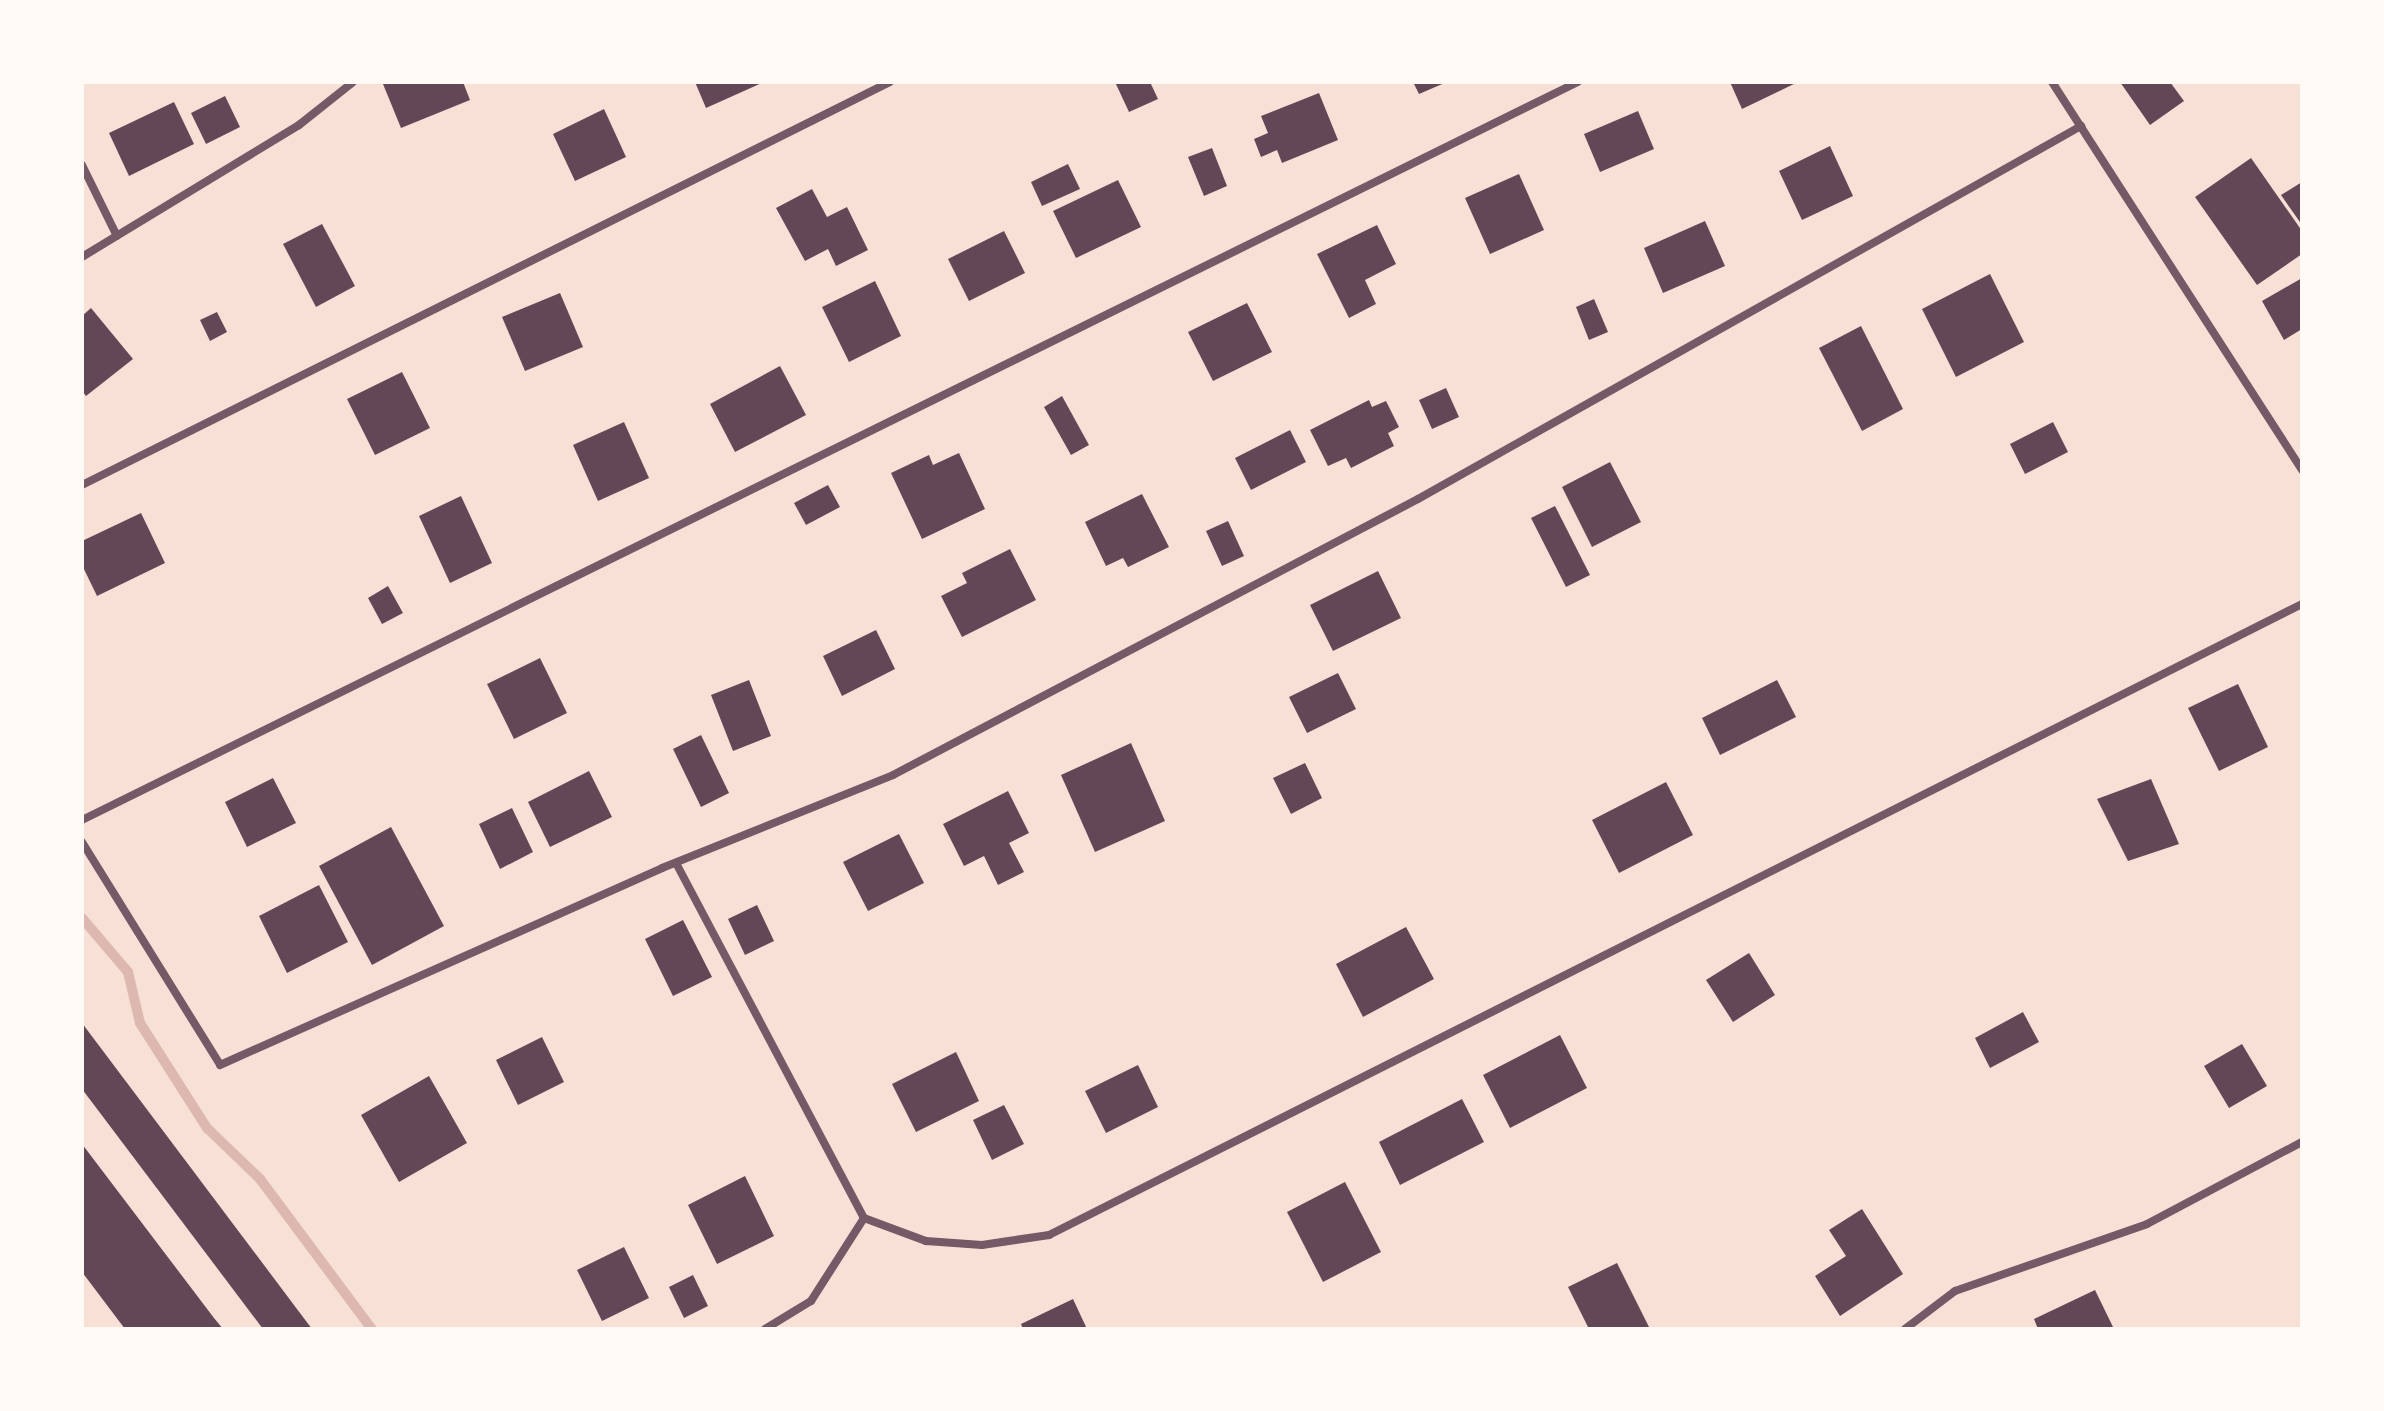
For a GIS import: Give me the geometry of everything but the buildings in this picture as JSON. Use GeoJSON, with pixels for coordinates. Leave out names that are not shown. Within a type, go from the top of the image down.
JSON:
{"type":"FeatureCollection","features":[{"type":"Feature","properties":{"kind":"street"},"geometry":{"type":"LineString","coordinates":[[82,257],[299,125],[353,82]]}},
{"type":"Feature","properties":{"kind":"street"},"geometry":{"type":"LineString","coordinates":[[82,485],[890,82]]}},
{"type":"Feature","properties":{"kind":"street"},"geometry":{"type":"LineString","coordinates":[[82,820],[1578,82]]}},
{"type":"Feature","properties":{"kind":"street"},"geometry":{"type":"LineString","coordinates":[[2052,82],[2302,470]]}},
{"type":"Feature","properties":{"kind":"street"},"geometry":{"type":"LineString","coordinates":[[82,842],[220,1065],[676,863],[907,768],[1418,499],[2081,126]]}},
{"type":"Feature","properties":{"kind":"street"},"geometry":{"type":"LineString","coordinates":[[82,165],[117,236]]}},
{"type":"Feature","properties":{"kind":"street"},"geometry":{"type":"LineString","coordinates":[[676,863],[864,1218],[926,1241],[982,1245],[1049,1235],[2302,604]]}},
{"type":"Feature","properties":{"kind":"street"},"geometry":{"type":"LineString","coordinates":[[1905,1329],[1955,1291],[2147,1224],[2302,1142]]}},
{"type":"Feature","properties":{"kind":"street"},"geometry":{"type":"LineString","coordinates":[[765,1329],[811,1301],[864,1218]]}},
{"type":"Feature","properties":{"kind":"waterway"},"geometry":{"type":"LineString","coordinates":[[82,918],[128,972],[140,1023],[207,1128],[260,1179],[372,1329]]}}]}
